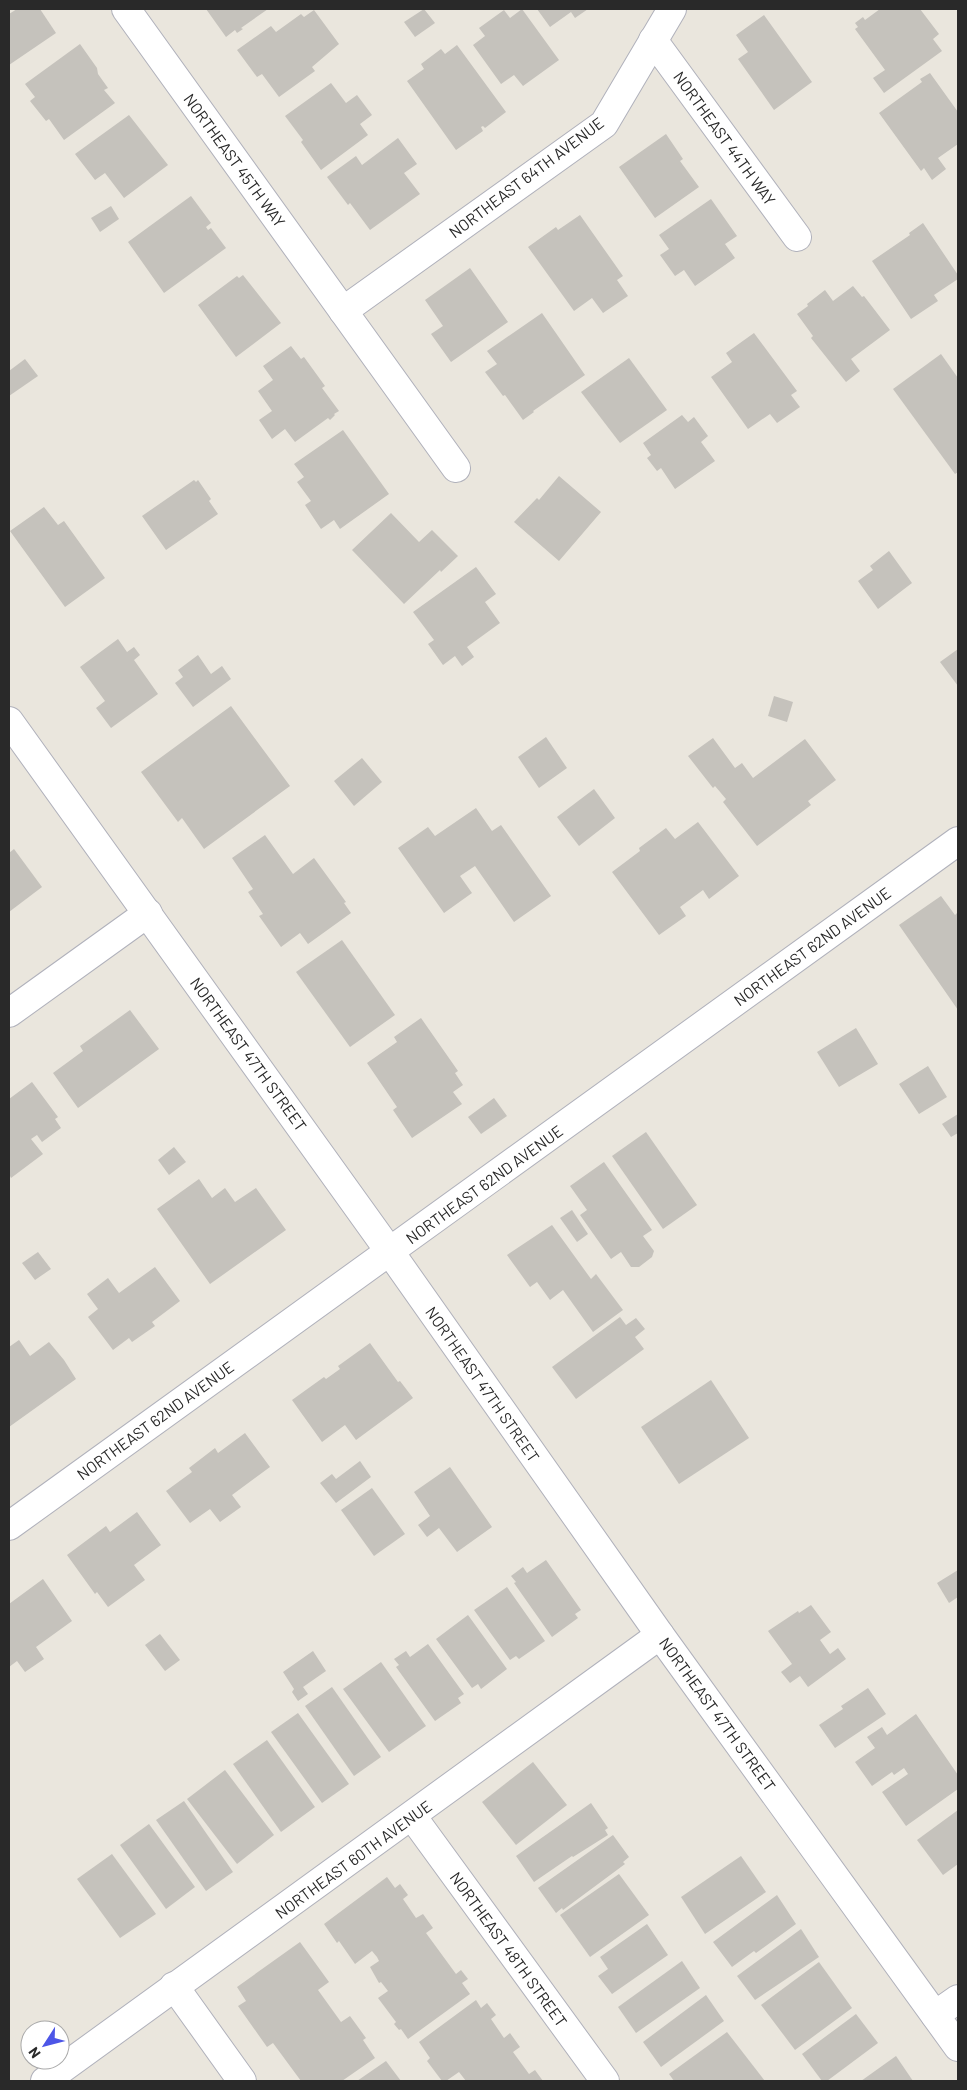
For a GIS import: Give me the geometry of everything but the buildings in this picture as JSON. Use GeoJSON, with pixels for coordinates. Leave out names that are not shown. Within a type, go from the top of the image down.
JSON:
{"type":"FeatureCollection","features":[{"type":"Feature","properties":{"kind":"street","name":"NORTHEAST 45TH WAY"},"geometry":{"type":"LineString","coordinates":[[126,9],[456,468]]}},
{"type":"Feature","properties":{"kind":"street","name":"NORTHEAST 64TH AVENUE"},"geometry":{"type":"LineString","coordinates":[[343,310],[604,124],[672,9]]}},
{"type":"Feature","properties":{"kind":"street","name":"NORTHEAST 44TH WAY"},"geometry":{"type":"LineString","coordinates":[[653,40],[692,90],[796,237]]}},
{"type":"Feature","properties":{"kind":"street","name":"NORTHEAST 47TH STREET"},"geometry":{"type":"LineString","coordinates":[[9,720],[390,1252],[660,1635],[958,2047]]}},
{"type":"Feature","properties":{"kind":"street","name":"NORTHEAST 62ND AVENUE"},"geometry":{"type":"LineString","coordinates":[[9,1526],[958,841]]}},
{"type":"Feature","properties":{"kind":"street"},"geometry":{"type":"LineString","coordinates":[[9,1013],[148,913]]}},
{"type":"Feature","properties":{"kind":"street","name":"NORTHEAST 60TH AVENUE"},"geometry":{"type":"LineString","coordinates":[[45,2081],[660,1635]]}},
{"type":"Feature","properties":{"kind":"street","name":"NORTHEAST 48TH STREET"},"geometry":{"type":"LineString","coordinates":[[412,1816],[605,2081]]}},
{"type":"Feature","properties":{"kind":"street"},"geometry":{"type":"LineString","coordinates":[[174,1986],[242,2081]]}},
{"type":"Feature","properties":{"kind":"street"},"geometry":{"type":"LineString","coordinates":[[936,2015],[958,1999]]}}]}
